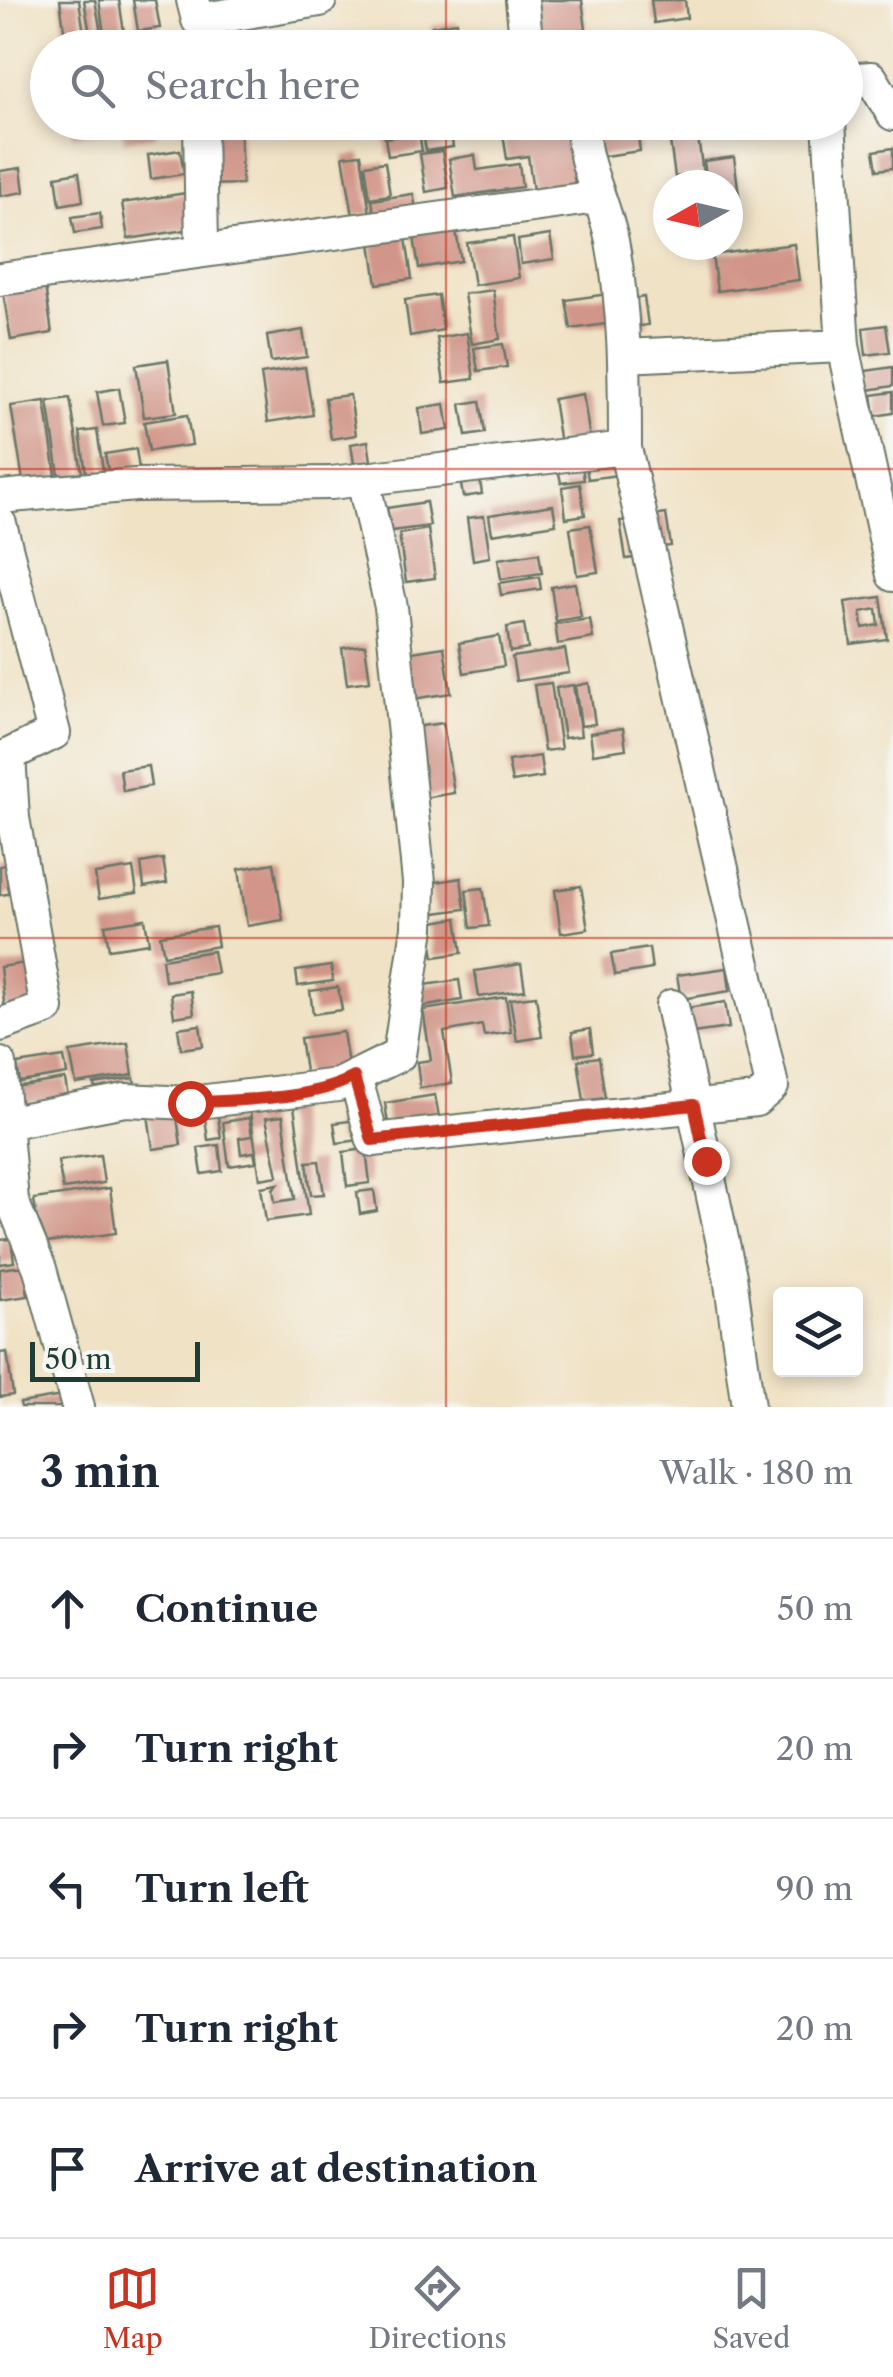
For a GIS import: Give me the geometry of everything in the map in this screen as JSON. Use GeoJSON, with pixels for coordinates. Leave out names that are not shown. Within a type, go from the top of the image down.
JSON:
{"type":"FeatureCollection","features":[{"type":"Feature","properties":{"kind":"street"},"geometry":{"type":"LineString","coordinates":[[196,22],[320,0]]}},
{"type":"Feature","properties":{"kind":"street"},"geometry":{"type":"LineString","coordinates":[[522,0],[525,30]]}},
{"type":"Feature","properties":{"kind":"street"},"geometry":{"type":"LineString","coordinates":[[863,79],[871,78],[893,114]]}},
{"type":"Feature","properties":{"kind":"street"},"geometry":{"type":"LineString","coordinates":[[200,140],[202,250]]}},
{"type":"Feature","properties":{"kind":"street"},"geometry":{"type":"LineString","coordinates":[[354,1077],[372,1140],[756,1100],[772,1086],[625,448],[624,356],[612,238],[582,154],[582,140]]}},
{"type":"Feature","properties":{"kind":"street"},"geometry":{"type":"LineString","coordinates":[[830,140],[843,346],[893,575]]}},
{"type":"Feature","properties":{"kind":"street"},"geometry":{"type":"LineString","coordinates":[[0,279],[597,197]]}},
{"type":"Feature","properties":{"kind":"street"},"geometry":{"type":"LineString","coordinates":[[624,356],[843,346]]}},
{"type":"Feature","properties":{"kind":"street"},"geometry":{"type":"LineString","coordinates":[[0,498],[136,485],[363,480],[625,448]]}},
{"type":"Feature","properties":{"kind":"street"},"geometry":{"type":"LineString","coordinates":[[4,1123],[126,1100],[190,1103],[276,1096],[338,1085],[399,1055],[418,928],[419,882],[391,607],[363,480]]}},
{"type":"Feature","properties":{"kind":"street"},"geometry":{"type":"LineString","coordinates":[[0,524],[54,733],[9,755],[13,818],[48,1008],[0,1025]]}},
{"type":"Feature","properties":{"kind":"street"},"geometry":{"type":"LineString","coordinates":[[672,1006],[730,1276],[748,1407]]}},
{"type":"Feature","properties":{"kind":"street"},"geometry":{"type":"LineString","coordinates":[[0,1064],[12,1201],[40,1269],[78,1407]]}},
{"type":"Feature","properties":{"kind":"building"},"geometry":{"type":"Polygon","coordinates":[[[60,0],[79,0],[83,30],[64,30],[60,0]]]}},
{"type":"Feature","properties":{"kind":"building"},"geometry":{"type":"Polygon","coordinates":[[[84,0],[95,0],[100,30],[89,30],[84,0]]]}},
{"type":"Feature","properties":{"kind":"building"},"geometry":{"type":"Polygon","coordinates":[[[99,0],[119,0],[124,30],[103,30],[99,0]]]}},
{"type":"Feature","properties":{"kind":"building"},"geometry":{"type":"Polygon","coordinates":[[[133,0],[155,0],[160,28],[138,30],[133,0]]]}},
{"type":"Feature","properties":{"kind":"building"},"geometry":{"type":"Polygon","coordinates":[[[534,0],[582,0],[586,29],[539,30],[534,0]]]}},
{"type":"Feature","properties":{"kind":"building"},"geometry":{"type":"Polygon","coordinates":[[[651,0],[685,0],[687,18],[654,23],[651,0]]]}},
{"type":"Feature","properties":{"kind":"building"},"geometry":{"type":"Polygon","coordinates":[[[457,22],[458,30],[433,30],[432,26],[457,22]]]}},
{"type":"Feature","properties":{"kind":"building"},"geometry":{"type":"Polygon","coordinates":[[[203,140],[241,140],[242,184],[205,185],[203,140]]]}},
{"type":"Feature","properties":{"kind":"building"},"geometry":{"type":"Polygon","coordinates":[[[385,140],[420,140],[422,151],[388,156],[385,140]]]}},
{"type":"Feature","properties":{"kind":"building"},"geometry":{"type":"Polygon","coordinates":[[[424,140],[452,140],[453,147],[426,151],[424,140]]]}},
{"type":"Feature","properties":{"kind":"building"},"geometry":{"type":"Polygon","coordinates":[[[504,140],[569,140],[575,184],[533,191],[528,156],[507,159],[504,140]]]}},
{"type":"Feature","properties":{"kind":"building"},"geometry":{"type":"Polygon","coordinates":[[[587,140],[638,140],[640,151],[590,158],[587,140]]]}},
{"type":"Feature","properties":{"kind":"building"},"geometry":{"type":"Polygon","coordinates":[[[670,140],[698,140],[703,170],[674,170],[670,140]]]}},
{"type":"Feature","properties":{"kind":"building"},"geometry":{"type":"Polygon","coordinates":[[[893,148],[893,168],[877,170],[874,151],[893,148]]]}},
{"type":"Feature","properties":{"kind":"building"},"geometry":{"type":"Polygon","coordinates":[[[180,150],[184,174],[151,179],[148,155],[180,150]]]}},
{"type":"Feature","properties":{"kind":"building"},"geometry":{"type":"Polygon","coordinates":[[[442,151],[448,188],[426,192],[420,154],[442,151]]]}},
{"type":"Feature","properties":{"kind":"building"},"geometry":{"type":"Polygon","coordinates":[[[361,154],[370,214],[353,216],[343,156],[361,154]]]}},
{"type":"Feature","properties":{"kind":"building"},"geometry":{"type":"Polygon","coordinates":[[[475,155],[477,170],[519,164],[522,187],[455,197],[449,159],[475,155]]]}},
{"type":"Feature","properties":{"kind":"building"},"geometry":{"type":"Polygon","coordinates":[[[734,157],[736,170],[705,170],[704,161],[734,157]]]}},
{"type":"Feature","properties":{"kind":"building"},"geometry":{"type":"Polygon","coordinates":[[[385,162],[390,195],[370,198],[365,165],[385,162]]]}},
{"type":"Feature","properties":{"kind":"building"},"geometry":{"type":"Polygon","coordinates":[[[21,168],[24,192],[0,196],[0,171],[21,168]]]}},
{"type":"Feature","properties":{"kind":"building"},"geometry":{"type":"Polygon","coordinates":[[[79,172],[83,201],[60,205],[56,176],[79,172]]]}},
{"type":"Feature","properties":{"kind":"building"},"geometry":{"type":"Polygon","coordinates":[[[186,193],[192,229],[128,239],[122,203],[186,193]]]}},
{"type":"Feature","properties":{"kind":"building"},"geometry":{"type":"Polygon","coordinates":[[[413,194],[416,208],[374,214],[372,200],[413,194]]]}},
{"type":"Feature","properties":{"kind":"building"},"geometry":{"type":"Polygon","coordinates":[[[100,213],[102,229],[75,233],[72,217],[100,213]]]}},
{"type":"Feature","properties":{"kind":"building"},"geometry":{"type":"Polygon","coordinates":[[[455,225],[461,261],[419,268],[413,231],[455,225]]]}},
{"type":"Feature","properties":{"kind":"building"},"geometry":{"type":"Polygon","coordinates":[[[405,231],[412,279],[377,284],[370,236],[405,231]]]}},
{"type":"Feature","properties":{"kind":"building"},"geometry":{"type":"Polygon","coordinates":[[[550,235],[554,259],[521,264],[518,240],[550,235]]]}},
{"type":"Feature","properties":{"kind":"building"},"geometry":{"type":"Polygon","coordinates":[[[513,237],[519,278],[474,285],[467,243],[513,237]]]}},
{"type":"Feature","properties":{"kind":"building"},"geometry":{"type":"Polygon","coordinates":[[[794,244],[799,280],[717,291],[713,260],[743,260],[743,251],[794,244]]]}},
{"type":"Feature","properties":{"kind":"building"},"geometry":{"type":"Polygon","coordinates":[[[44,279],[52,333],[11,340],[2,286],[44,279]]]}},
{"type":"Feature","properties":{"kind":"building"},"geometry":{"type":"Polygon","coordinates":[[[493,290],[500,339],[472,344],[464,294],[493,290]]]}},
{"type":"Feature","properties":{"kind":"building"},"geometry":{"type":"Polygon","coordinates":[[[608,294],[613,323],[571,329],[566,300],[608,294]]]}},
{"type":"Feature","properties":{"kind":"building"},"geometry":{"type":"Polygon","coordinates":[[[438,295],[443,330],[410,336],[405,300],[438,295]]]}},
{"type":"Feature","properties":{"kind":"building"},"geometry":{"type":"Polygon","coordinates":[[[644,297],[648,325],[625,328],[621,301],[644,297]]]}},
{"type":"Feature","properties":{"kind":"building"},"geometry":{"type":"Polygon","coordinates":[[[886,325],[890,352],[866,355],[863,328],[886,325]]]}},
{"type":"Feature","properties":{"kind":"building"},"geometry":{"type":"Polygon","coordinates":[[[303,330],[307,357],[271,362],[267,336],[303,330]]]}},
{"type":"Feature","properties":{"kind":"building"},"geometry":{"type":"Polygon","coordinates":[[[467,333],[474,379],[444,383],[437,338],[467,333]]]}},
{"type":"Feature","properties":{"kind":"building"},"geometry":{"type":"Polygon","coordinates":[[[503,344],[507,367],[478,371],[474,348],[503,344]]]}},
{"type":"Feature","properties":{"kind":"building"},"geometry":{"type":"Polygon","coordinates":[[[168,360],[176,413],[144,417],[136,365],[168,360]]]}},
{"type":"Feature","properties":{"kind":"building"},"geometry":{"type":"Polygon","coordinates":[[[305,367],[313,415],[268,422],[261,374],[305,367]]]}},
{"type":"Feature","properties":{"kind":"building"},"geometry":{"type":"Polygon","coordinates":[[[893,367],[893,386],[862,391],[859,372],[893,367]]]}},
{"type":"Feature","properties":{"kind":"building"},"geometry":{"type":"Polygon","coordinates":[[[119,388],[125,423],[103,426],[97,392],[119,388]]]}},
{"type":"Feature","properties":{"kind":"building"},"geometry":{"type":"Polygon","coordinates":[[[893,392],[893,413],[875,416],[872,395],[893,392]]]}},
{"type":"Feature","properties":{"kind":"building"},"geometry":{"type":"Polygon","coordinates":[[[583,394],[590,439],[560,444],[553,399],[583,394]]]}},
{"type":"Feature","properties":{"kind":"building"},"geometry":{"type":"Polygon","coordinates":[[[350,395],[356,435],[331,439],[325,398],[350,395]]]}},
{"type":"Feature","properties":{"kind":"building"},"geometry":{"type":"Polygon","coordinates":[[[70,398],[83,479],[60,482],[48,401],[70,398]]]}},
{"type":"Feature","properties":{"kind":"building"},"geometry":{"type":"Polygon","coordinates":[[[45,401],[57,482],[24,487],[11,406],[45,401]]]}},
{"type":"Feature","properties":{"kind":"building"},"geometry":{"type":"Polygon","coordinates":[[[480,401],[485,433],[466,436],[461,404],[480,401]]]}},
{"type":"Feature","properties":{"kind":"building"},"geometry":{"type":"Polygon","coordinates":[[[445,404],[449,430],[422,434],[419,408],[445,404]]]}},
{"type":"Feature","properties":{"kind":"building"},"geometry":{"type":"Polygon","coordinates":[[[187,415],[192,445],[149,451],[144,422],[187,415]]]}},
{"type":"Feature","properties":{"kind":"building"},"geometry":{"type":"Polygon","coordinates":[[[97,430],[104,477],[87,480],[80,432],[97,430]]]}},
{"type":"Feature","properties":{"kind":"building"},"geometry":{"type":"Polygon","coordinates":[[[368,441],[371,461],[354,464],[351,444],[368,441]]]}},
{"type":"Feature","properties":{"kind":"building"},"geometry":{"type":"Polygon","coordinates":[[[136,449],[140,476],[110,481],[105,454],[136,449]]]}},
{"type":"Feature","properties":{"kind":"building"},"geometry":{"type":"Polygon","coordinates":[[[622,455],[625,474],[588,479],[585,461],[622,455]]]}},
{"type":"Feature","properties":{"kind":"building"},"geometry":{"type":"Polygon","coordinates":[[[581,459],[584,480],[561,483],[557,463],[581,459]]]}},
{"type":"Feature","properties":{"kind":"building"},"geometry":{"type":"Polygon","coordinates":[[[478,468],[482,494],[463,497],[459,472],[478,468]]]}},
{"type":"Feature","properties":{"kind":"building"},"geometry":{"type":"Polygon","coordinates":[[[580,484],[585,515],[566,518],[562,487],[580,484]]]}},
{"type":"Feature","properties":{"kind":"building"},"geometry":{"type":"Polygon","coordinates":[[[426,502],[430,526],[391,531],[387,508],[426,502]]]}},
{"type":"Feature","properties":{"kind":"building"},"geometry":{"type":"Polygon","coordinates":[[[553,505],[556,524],[492,534],[489,515],[553,505]]]}},
{"type":"Feature","properties":{"kind":"building"},"geometry":{"type":"Polygon","coordinates":[[[666,514],[671,546],[652,548],[648,517],[666,514]]]}},
{"type":"Feature","properties":{"kind":"building"},"geometry":{"type":"Polygon","coordinates":[[[484,516],[490,557],[473,560],[467,518],[484,516]]]}},
{"type":"Feature","properties":{"kind":"building"},"geometry":{"type":"Polygon","coordinates":[[[636,519],[642,557],[626,559],[620,521],[636,519]]]}},
{"type":"Feature","properties":{"kind":"building"},"geometry":{"type":"Polygon","coordinates":[[[590,525],[598,572],[577,575],[570,528],[590,525]]]}},
{"type":"Feature","properties":{"kind":"building"},"geometry":{"type":"Polygon","coordinates":[[[428,529],[435,578],[406,582],[399,534],[428,529]]]}},
{"type":"Feature","properties":{"kind":"building"},"geometry":{"type":"Polygon","coordinates":[[[539,553],[542,573],[501,579],[498,559],[539,553]]]}},
{"type":"Feature","properties":{"kind":"building"},"geometry":{"type":"Polygon","coordinates":[[[539,577],[541,589],[501,595],[499,583],[539,577]]]}},
{"type":"Feature","properties":{"kind":"building"},"geometry":{"type":"Polygon","coordinates":[[[575,583],[581,617],[556,621],[551,587],[575,583]]]}},
{"type":"Feature","properties":{"kind":"building"},"geometry":{"type":"Polygon","coordinates":[[[881,597],[887,639],[851,644],[845,602],[881,597]],[[877,609],[861,612],[863,628],[879,625],[877,609]]]}},
{"type":"Feature","properties":{"kind":"building"},"geometry":{"type":"Polygon","coordinates":[[[590,619],[593,638],[558,644],[555,624],[590,619]]]}},
{"type":"Feature","properties":{"kind":"building"},"geometry":{"type":"Polygon","coordinates":[[[524,624],[528,649],[510,652],[507,627],[524,624]]]}},
{"type":"Feature","properties":{"kind":"building"},"geometry":{"type":"Polygon","coordinates":[[[499,636],[504,666],[464,673],[459,643],[499,636]]]}},
{"type":"Feature","properties":{"kind":"building"},"geometry":{"type":"Polygon","coordinates":[[[365,645],[370,681],[347,684],[342,648],[365,645]]]}},
{"type":"Feature","properties":{"kind":"building"},"geometry":{"type":"Polygon","coordinates":[[[444,647],[451,693],[413,699],[406,653],[444,647]]]}},
{"type":"Feature","properties":{"kind":"building"},"geometry":{"type":"Polygon","coordinates":[[[565,649],[569,673],[516,681],[512,657],[565,649]]]}},
{"type":"Feature","properties":{"kind":"building"},"geometry":{"type":"Polygon","coordinates":[[[551,683],[561,749],[544,751],[534,685],[551,683]]]}},
{"type":"Feature","properties":{"kind":"building"},"geometry":{"type":"Polygon","coordinates":[[[589,683],[595,724],[581,726],[575,686],[589,683]]]}},
{"type":"Feature","properties":{"kind":"building"},"geometry":{"type":"Polygon","coordinates":[[[573,685],[581,736],[564,738],[556,688],[573,685]]]}},
{"type":"Feature","properties":{"kind":"building"},"geometry":{"type":"Polygon","coordinates":[[[443,723],[454,793],[418,799],[407,728],[443,723]]]}},
{"type":"Feature","properties":{"kind":"building"},"geometry":{"type":"Polygon","coordinates":[[[623,728],[626,749],[593,754],[590,733],[623,728]]]}},
{"type":"Feature","properties":{"kind":"building"},"geometry":{"type":"Polygon","coordinates":[[[540,756],[543,777],[512,782],[508,761],[540,756]]]}},
{"type":"Feature","properties":{"kind":"building"},"geometry":{"type":"Polygon","coordinates":[[[148,766],[151,786],[123,791],[120,770],[148,766]]]}},
{"type":"Feature","properties":{"kind":"building"},"geometry":{"type":"Polygon","coordinates":[[[163,859],[167,883],[144,887],[141,863],[163,859]]]}},
{"type":"Feature","properties":{"kind":"building"},"geometry":{"type":"Polygon","coordinates":[[[18,863],[22,892],[0,895],[0,866],[18,863]]]}},
{"type":"Feature","properties":{"kind":"building"},"geometry":{"type":"Polygon","coordinates":[[[274,863],[283,920],[247,926],[239,869],[274,863]]]}},
{"type":"Feature","properties":{"kind":"building"},"geometry":{"type":"Polygon","coordinates":[[[133,868],[137,893],[99,899],[95,874],[133,868]]]}},
{"type":"Feature","properties":{"kind":"building"},"geometry":{"type":"Polygon","coordinates":[[[461,878],[465,909],[435,913],[430,883],[461,878]]]}},
{"type":"Feature","properties":{"kind":"building"},"geometry":{"type":"Polygon","coordinates":[[[581,886],[588,929],[561,933],[555,890],[581,886]]]}},
{"type":"Feature","properties":{"kind":"building"},"geometry":{"type":"Polygon","coordinates":[[[483,888],[489,926],[471,928],[466,890],[483,888]]]}},
{"type":"Feature","properties":{"kind":"building"},"geometry":{"type":"Polygon","coordinates":[[[457,918],[462,953],[434,957],[428,923],[457,918]]]}},
{"type":"Feature","properties":{"kind":"building"},"geometry":{"type":"Polygon","coordinates":[[[145,919],[149,943],[109,949],[105,925],[145,919]]]}},
{"type":"Feature","properties":{"kind":"building"},"geometry":{"type":"Polygon","coordinates":[[[215,927],[218,946],[164,955],[160,935],[215,927]]]}},
{"type":"Feature","properties":{"kind":"building"},"geometry":{"type":"Polygon","coordinates":[[[649,948],[652,969],[615,975],[611,954],[649,948]]]}},
{"type":"Feature","properties":{"kind":"building"},"geometry":{"type":"Polygon","coordinates":[[[213,951],[217,973],[165,981],[162,959],[213,951]]]}},
{"type":"Feature","properties":{"kind":"building"},"geometry":{"type":"Polygon","coordinates":[[[32,962],[38,1006],[5,1011],[0,967],[32,962]]]}},
{"type":"Feature","properties":{"kind":"building"},"geometry":{"type":"Polygon","coordinates":[[[521,964],[525,990],[479,997],[475,971],[521,964]]]}},
{"type":"Feature","properties":{"kind":"building"},"geometry":{"type":"Polygon","coordinates":[[[331,966],[333,981],[298,986],[296,971],[331,966]]]}},
{"type":"Feature","properties":{"kind":"building"},"geometry":{"type":"Polygon","coordinates":[[[727,968],[730,991],[681,999],[677,975],[727,968]]]}},
{"type":"Feature","properties":{"kind":"building"},"geometry":{"type":"Polygon","coordinates":[[[459,980],[462,1000],[421,1007],[418,986],[459,980]]]}},
{"type":"Feature","properties":{"kind":"building"},"geometry":{"type":"Polygon","coordinates":[[[338,987],[342,1010],[313,1014],[310,991],[338,987]]]}},
{"type":"Feature","properties":{"kind":"building"},"geometry":{"type":"Polygon","coordinates":[[[191,991],[194,1014],[174,1017],[171,994],[191,991]]]}},
{"type":"Feature","properties":{"kind":"building"},"geometry":{"type":"Polygon","coordinates":[[[536,996],[542,1037],[517,1041],[510,999],[536,996]]]}},
{"type":"Feature","properties":{"kind":"building"},"geometry":{"type":"Polygon","coordinates":[[[506,997],[511,1032],[484,1036],[482,1025],[444,1032],[452,1083],[420,1088],[417,1062],[431,1060],[423,1010],[506,997]]]}},
{"type":"Feature","properties":{"kind":"building"},"geometry":{"type":"Polygon","coordinates":[[[725,1002],[729,1028],[685,1034],[681,1009],[725,1002]]]}},
{"type":"Feature","properties":{"kind":"building"},"geometry":{"type":"Polygon","coordinates":[[[200,1025],[203,1046],[181,1049],[178,1028],[200,1025]]]}},
{"type":"Feature","properties":{"kind":"building"},"geometry":{"type":"Polygon","coordinates":[[[590,1029],[593,1053],[575,1055],[572,1032],[590,1029]]]}},
{"type":"Feature","properties":{"kind":"building"},"geometry":{"type":"Polygon","coordinates":[[[343,1032],[349,1071],[306,1078],[300,1038],[343,1032]]]}},
{"type":"Feature","properties":{"kind":"building"},"geometry":{"type":"Polygon","coordinates":[[[128,1043],[133,1075],[76,1084],[70,1052],[128,1043]]]}},
{"type":"Feature","properties":{"kind":"building"},"geometry":{"type":"Polygon","coordinates":[[[64,1057],[67,1074],[20,1082],[17,1064],[64,1057]]]}},
{"type":"Feature","properties":{"kind":"building"},"geometry":{"type":"Polygon","coordinates":[[[599,1057],[605,1098],[584,1101],[578,1060],[599,1057]]]}},
{"type":"Feature","properties":{"kind":"building"},"geometry":{"type":"Polygon","coordinates":[[[134,1078],[137,1095],[97,1101],[94,1084],[134,1078]]]}},
{"type":"Feature","properties":{"kind":"building"},"geometry":{"type":"Polygon","coordinates":[[[65,1079],[68,1097],[17,1105],[15,1087],[65,1079]]]}},
{"type":"Feature","properties":{"kind":"building"},"geometry":{"type":"Polygon","coordinates":[[[435,1095],[439,1117],[388,1124],[385,1103],[435,1095]]]}},
{"type":"Feature","properties":{"kind":"building"},"geometry":{"type":"Polygon","coordinates":[[[293,1099],[309,1215],[266,1221],[261,1187],[278,1184],[273,1189],[275,1202],[295,1199],[283,1116],[266,1118],[278,1176],[260,1179],[249,1105],[293,1099]]]}},
{"type":"Feature","properties":{"kind":"building"},"geometry":{"type":"Polygon","coordinates":[[[175,1104],[181,1145],[153,1149],[147,1108],[175,1104]]]}},
{"type":"Feature","properties":{"kind":"building"},"geometry":{"type":"Polygon","coordinates":[[[218,1116],[221,1138],[208,1140],[205,1118],[218,1116]]]}},
{"type":"Feature","properties":{"kind":"building"},"geometry":{"type":"Polygon","coordinates":[[[249,1118],[252,1136],[239,1138],[241,1154],[254,1152],[256,1162],[229,1166],[223,1122],[249,1118]]]}},
{"type":"Feature","properties":{"kind":"building"},"geometry":{"type":"Polygon","coordinates":[[[357,1120],[360,1140],[337,1143],[334,1123],[357,1120]]]}},
{"type":"Feature","properties":{"kind":"building"},"geometry":{"type":"Polygon","coordinates":[[[219,1145],[222,1171],[202,1174],[198,1148],[219,1145]]]}},
{"type":"Feature","properties":{"kind":"building"},"geometry":{"type":"Polygon","coordinates":[[[366,1149],[370,1183],[347,1186],[343,1152],[366,1149]]]}},
{"type":"Feature","properties":{"kind":"building"},"geometry":{"type":"Polygon","coordinates":[[[100,1155],[104,1183],[63,1189],[58,1161],[100,1155]]]}},
{"type":"Feature","properties":{"kind":"building"},"geometry":{"type":"Polygon","coordinates":[[[319,1161],[324,1194],[311,1195],[307,1162],[319,1161]]]}},
{"type":"Feature","properties":{"kind":"building"},"geometry":{"type":"Polygon","coordinates":[[[110,1188],[116,1233],[40,1244],[34,1199],[110,1188]]]}},
{"type":"Feature","properties":{"kind":"building"},"geometry":{"type":"Polygon","coordinates":[[[374,1190],[377,1211],[360,1214],[357,1192],[374,1190]]]}},
{"type":"Feature","properties":{"kind":"building"},"geometry":{"type":"Polygon","coordinates":[[[11,1239],[14,1262],[0,1264],[0,1240],[11,1239]]]}},
{"type":"Feature","properties":{"kind":"building"},"geometry":{"type":"Polygon","coordinates":[[[24,1266],[28,1296],[0,1300],[0,1269],[24,1266]]]}},
{"type":"Feature","properties":{"kind":"building"},"geometry":{"type":"Polygon","coordinates":[[[7,1352],[13,1395],[0,1397],[0,1353],[7,1352]]]}},
{"type":"Feature","properties":{"kind":"building"},"geometry":{"type":"Polygon","coordinates":[[[68,1395],[70,1407],[21,1407],[20,1403],[68,1395]]]}},
{"type":"Feature","properties":{"kind":"route"},"geometry":{"type":"LineString","coordinates":[[190,1103],[276,1096],[338,1085],[354,1077],[372,1140],[694,1105],[706,1161]]}}]}
